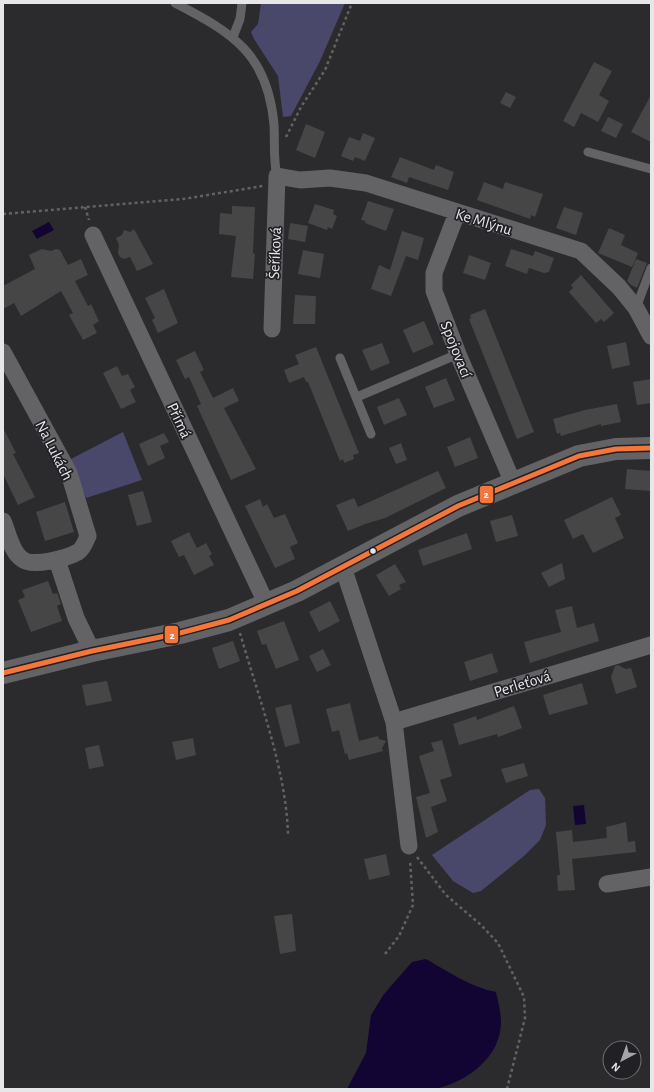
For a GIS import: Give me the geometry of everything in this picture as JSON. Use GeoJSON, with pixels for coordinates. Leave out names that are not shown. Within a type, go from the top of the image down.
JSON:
{"type":"FeatureCollection","features":[{"type":"Feature","properties":{"kind":"street","name":"Ke Mlýnu"},"geometry":{"type":"LineString","coordinates":[[277,180],[330,178],[366,183],[581,251],[619,287],[636,308],[651,336]]}},
{"type":"Feature","properties":{"kind":"street","name":"Šeříková"},"geometry":{"type":"LineString","coordinates":[[272,329],[277,180]]}},
{"type":"Feature","properties":{"kind":"street","name":"Spojovací"},"geometry":{"type":"LineString","coordinates":[[457,213],[434,273],[434,291],[458,354],[513,483]]}},
{"type":"Feature","properties":{"kind":"street","name":"Přímá"},"geometry":{"type":"LineString","coordinates":[[93,235],[267,604]]}},
{"type":"Feature","properties":{"kind":"street","name":"Na Lukách"},"geometry":{"type":"LineString","coordinates":[[3,352],[69,473],[88,536],[80,551],[58,560],[33,562],[22,560],[16,553],[3,520]]}},
{"type":"Feature","properties":{"kind":"street"},"geometry":{"type":"LineString","coordinates":[[3,674],[92,651],[180,633],[235,618],[343,567],[458,506],[579,456],[616,449],[651,448]]}},
{"type":"Feature","properties":{"kind":"street"},"geometry":{"type":"LineString","coordinates":[[58,560],[76,618],[92,651]]}},
{"type":"Feature","properties":{"kind":"street"},"geometry":{"type":"LineString","coordinates":[[343,567],[394,722],[409,846]]}},
{"type":"Feature","properties":{"kind":"street","name":"Perleťová"},"geometry":{"type":"LineString","coordinates":[[394,722],[651,645]]}},
{"type":"Feature","properties":{"kind":"street"},"geometry":{"type":"LineString","coordinates":[[607,884],[651,877]]}},
{"type":"Feature","properties":{"kind":"lane"},"geometry":{"type":"LineString","coordinates":[[175,3],[211,21],[233,37],[251,57],[263,75],[270,98],[274,126],[273,160],[277,180]]}},
{"type":"Feature","properties":{"kind":"lane"},"geometry":{"type":"LineString","coordinates":[[233,37],[240,19],[242,3]]}},
{"type":"Feature","properties":{"kind":"lane"},"geometry":{"type":"LineString","coordinates":[[588,152],[651,169]]}},
{"type":"Feature","properties":{"kind":"lane"},"geometry":{"type":"LineString","coordinates":[[636,308],[651,268]]}},
{"type":"Feature","properties":{"kind":"lane"},"geometry":{"type":"LineString","coordinates":[[357,397],[458,354]]}},
{"type":"Feature","properties":{"kind":"lane"},"geometry":{"type":"LineString","coordinates":[[340,358],[371,434]]}},
{"type":"Feature","properties":{"kind":"path"},"geometry":{"type":"LineString","coordinates":[[273,160],[301,107],[325,70],[352,3]]}},
{"type":"Feature","properties":{"kind":"path"},"geometry":{"type":"LineString","coordinates":[[3,214],[184,199],[250,189],[277,180]]}},
{"type":"Feature","properties":{"kind":"path"},"geometry":{"type":"LineString","coordinates":[[235,618],[280,779],[287,814],[288,834]]}},
{"type":"Feature","properties":{"kind":"path"},"geometry":{"type":"LineString","coordinates":[[385,954],[399,936],[413,905],[409,846]]}},
{"type":"Feature","properties":{"kind":"path"},"geometry":{"type":"LineString","coordinates":[[409,846],[446,895],[481,925],[498,943],[524,997],[525,1018],[507,1089]]}},
{"type":"Feature","properties":{"kind":"shaded area"},"geometry":{"type":"Polygon","coordinates":[[[261,3],[345,3],[320,61],[291,116],[283,117],[278,76],[251,32],[258,24],[261,3]]]}},
{"type":"Feature","properties":{"kind":"shaded area"},"geometry":{"type":"Polygon","coordinates":[[[49,222],[54,230],[37,239],[32,231],[49,222]]]}},
{"type":"Feature","properties":{"kind":"shaded area"},"geometry":{"type":"Polygon","coordinates":[[[123,432],[142,480],[86,498],[69,460],[123,432]]]}},
{"type":"Feature","properties":{"kind":"shaded area"},"geometry":{"type":"Polygon","coordinates":[[[539,789],[545,798],[546,825],[540,840],[524,856],[481,891],[473,893],[453,881],[432,855],[530,790],[539,789]]]}},
{"type":"Feature","properties":{"kind":"shaded area"},"geometry":{"type":"Polygon","coordinates":[[[584,805],[586,824],[575,825],[573,806],[584,805]]]}},
{"type":"Feature","properties":{"kind":"shaded area"},"geometry":{"type":"Polygon","coordinates":[[[426,959],[468,983],[496,992],[501,1022],[499,1035],[489,1057],[470,1074],[447,1086],[435,1089],[347,1089],[366,1053],[371,1015],[384,994],[412,962],[426,959]]]}},
{"type":"Feature","properties":{"kind":"building"},"geometry":{"type":"Polygon","coordinates":[[[594,62],[612,71],[599,95],[609,101],[598,122],[581,113],[574,127],[563,121],[594,62]]]}},
{"type":"Feature","properties":{"kind":"building"},"geometry":{"type":"Polygon","coordinates":[[[506,92],[516,97],[510,108],[500,103],[506,92]]]}},
{"type":"Feature","properties":{"kind":"building"},"geometry":{"type":"Polygon","coordinates":[[[651,95],[651,142],[631,132],[651,95]]]}},
{"type":"Feature","properties":{"kind":"building"},"geometry":{"type":"Polygon","coordinates":[[[608,117],[623,124],[616,138],[601,131],[608,117]]]}},
{"type":"Feature","properties":{"kind":"building"},"geometry":{"type":"Polygon","coordinates":[[[306,124],[325,132],[315,158],[296,150],[306,124]]]}},
{"type":"Feature","properties":{"kind":"building"},"geometry":{"type":"Polygon","coordinates":[[[363,133],[375,138],[365,161],[355,157],[353,161],[341,156],[349,137],[360,141],[363,133]]]}},
{"type":"Feature","properties":{"kind":"building"},"geometry":{"type":"Polygon","coordinates":[[[400,157],[434,170],[436,165],[454,172],[448,190],[409,177],[407,183],[391,177],[400,157]]]}},
{"type":"Feature","properties":{"kind":"building"},"geometry":{"type":"Polygon","coordinates":[[[484,182],[503,189],[505,182],[543,194],[535,217],[531,215],[530,219],[477,200],[484,182]]]}},
{"type":"Feature","properties":{"kind":"building"},"geometry":{"type":"Polygon","coordinates":[[[368,201],[394,209],[386,231],[361,220],[368,201]]]}},
{"type":"Feature","properties":{"kind":"building"},"geometry":{"type":"Polygon","coordinates":[[[315,204],[334,210],[333,214],[337,216],[332,229],[328,227],[327,230],[308,223],[315,204]]]}},
{"type":"Feature","properties":{"kind":"building"},"geometry":{"type":"Polygon","coordinates":[[[232,206],[255,207],[253,253],[255,254],[253,279],[231,277],[236,236],[219,234],[220,213],[232,214],[232,206]]]}},
{"type":"Feature","properties":{"kind":"building"},"geometry":{"type":"Polygon","coordinates":[[[564,207],[583,213],[576,235],[556,228],[564,207]]]}},
{"type":"Feature","properties":{"kind":"building"},"geometry":{"type":"Polygon","coordinates":[[[290,223],[308,226],[305,242],[288,239],[290,223]]]}},
{"type":"Feature","properties":{"kind":"building"},"geometry":{"type":"Polygon","coordinates":[[[609,228],[625,235],[621,245],[638,253],[632,267],[598,253],[609,228]]]}},
{"type":"Feature","properties":{"kind":"building"},"geometry":{"type":"Polygon","coordinates":[[[134,229],[153,264],[137,271],[130,257],[124,259],[120,257],[118,253],[119,245],[116,238],[122,235],[124,230],[130,232],[134,229]]]}},
{"type":"Feature","properties":{"kind":"building"},"geometry":{"type":"Polygon","coordinates":[[[402,231],[424,238],[418,260],[406,256],[391,296],[371,289],[379,265],[390,270],[402,231]]]}},
{"type":"Feature","properties":{"kind":"building"},"geometry":{"type":"Polygon","coordinates":[[[42,249],[51,251],[56,249],[60,250],[68,265],[81,259],[88,275],[75,281],[88,306],[91,304],[99,321],[93,325],[97,333],[83,340],[69,315],[73,313],[61,291],[21,316],[14,303],[3,309],[3,286],[35,269],[29,255],[42,249]]]}},
{"type":"Feature","properties":{"kind":"building"},"geometry":{"type":"Polygon","coordinates":[[[511,249],[533,256],[535,251],[554,258],[549,272],[544,273],[529,268],[527,274],[505,266],[511,249]]]}},
{"type":"Feature","properties":{"kind":"building"},"geometry":{"type":"Polygon","coordinates":[[[303,250],[324,254],[320,278],[298,274],[303,250]]]}},
{"type":"Feature","properties":{"kind":"building"},"geometry":{"type":"Polygon","coordinates":[[[469,255],[491,263],[485,280],[463,273],[469,255]]]}},
{"type":"Feature","properties":{"kind":"building"},"geometry":{"type":"Polygon","coordinates":[[[636,259],[647,263],[637,288],[627,281],[636,259]]]}},
{"type":"Feature","properties":{"kind":"building"},"geometry":{"type":"Polygon","coordinates":[[[581,275],[614,313],[604,322],[601,319],[596,323],[569,292],[573,288],[571,285],[581,275]]]}},
{"type":"Feature","properties":{"kind":"building"},"geometry":{"type":"Polygon","coordinates":[[[164,289],[178,323],[158,333],[152,320],[155,318],[145,298],[164,289]]]}},
{"type":"Feature","properties":{"kind":"building"},"geometry":{"type":"Polygon","coordinates":[[[295,295],[316,296],[315,324],[293,324],[295,295]]]}},
{"type":"Feature","properties":{"kind":"building"},"geometry":{"type":"Polygon","coordinates":[[[485,309],[534,432],[517,439],[469,319],[471,318],[470,315],[485,309]]]}},
{"type":"Feature","properties":{"kind":"building"},"geometry":{"type":"Polygon","coordinates":[[[424,321],[434,344],[413,353],[403,330],[424,321]]]}},
{"type":"Feature","properties":{"kind":"building"},"geometry":{"type":"Polygon","coordinates":[[[626,342],[630,365],[612,369],[607,346],[626,342]]]}},
{"type":"Feature","properties":{"kind":"building"},"geometry":{"type":"Polygon","coordinates":[[[382,343],[390,363],[371,371],[362,350],[382,343]]]}},
{"type":"Feature","properties":{"kind":"building"},"geometry":{"type":"Polygon","coordinates":[[[316,347],[359,453],[353,455],[354,459],[344,463],[343,459],[340,461],[308,382],[306,382],[304,377],[289,383],[284,370],[299,364],[295,355],[316,347]]]}},
{"type":"Feature","properties":{"kind":"building"},"geometry":{"type":"Polygon","coordinates":[[[195,351],[204,370],[200,372],[213,398],[233,388],[239,401],[224,408],[256,469],[231,480],[197,406],[201,404],[189,377],[185,379],[176,360],[195,351]]]}},
{"type":"Feature","properties":{"kind":"building"},"geometry":{"type":"Polygon","coordinates":[[[117,366],[122,376],[128,374],[135,387],[130,390],[136,402],[121,409],[103,373],[117,366]]]}},
{"type":"Feature","properties":{"kind":"building"},"geometry":{"type":"Polygon","coordinates":[[[446,378],[455,400],[434,408],[425,387],[446,378]]]}},
{"type":"Feature","properties":{"kind":"building"},"geometry":{"type":"Polygon","coordinates":[[[651,379],[651,403],[637,405],[633,382],[651,379]]]}},
{"type":"Feature","properties":{"kind":"building"},"geometry":{"type":"Polygon","coordinates":[[[399,398],[407,415],[384,425],[377,407],[399,398]]]}},
{"type":"Feature","properties":{"kind":"building"},"geometry":{"type":"Polygon","coordinates":[[[617,404],[621,422],[601,426],[601,424],[561,436],[560,433],[557,434],[553,419],[585,410],[617,404]]]}},
{"type":"Feature","properties":{"kind":"building"},"geometry":{"type":"Polygon","coordinates":[[[3,428],[16,453],[13,454],[35,497],[18,505],[3,474],[3,428]]]}},
{"type":"Feature","properties":{"kind":"building"},"geometry":{"type":"Polygon","coordinates":[[[164,433],[169,442],[160,446],[165,458],[148,466],[139,444],[164,433]]]}},
{"type":"Feature","properties":{"kind":"building"},"geometry":{"type":"Polygon","coordinates":[[[470,437],[478,458],[455,467],[447,447],[470,437]]]}},
{"type":"Feature","properties":{"kind":"building"},"geometry":{"type":"Polygon","coordinates":[[[401,443],[407,460],[396,464],[389,448],[401,443]]]}},
{"type":"Feature","properties":{"kind":"building"},"geometry":{"type":"Polygon","coordinates":[[[627,469],[651,471],[651,491],[625,489],[627,469]]]}},
{"type":"Feature","properties":{"kind":"building"},"geometry":{"type":"Polygon","coordinates":[[[438,471],[446,488],[385,518],[348,531],[336,505],[354,498],[358,507],[438,471]]]}},
{"type":"Feature","properties":{"kind":"building"},"geometry":{"type":"Polygon","coordinates":[[[143,491],[152,522],[137,526],[128,495],[143,491]]]}},
{"type":"Feature","properties":{"kind":"building"},"geometry":{"type":"Polygon","coordinates":[[[612,497],[621,515],[615,518],[624,538],[593,553],[583,534],[573,539],[564,520],[612,497]]]}},
{"type":"Feature","properties":{"kind":"building"},"geometry":{"type":"Polygon","coordinates":[[[260,499],[263,507],[267,504],[274,518],[285,514],[298,543],[290,547],[295,559],[275,568],[245,506],[260,499]]]}},
{"type":"Feature","properties":{"kind":"building"},"geometry":{"type":"Polygon","coordinates":[[[65,502],[74,532],[45,541],[36,512],[65,502]]]}},
{"type":"Feature","properties":{"kind":"building"},"geometry":{"type":"Polygon","coordinates":[[[512,515],[518,536],[496,542],[490,521],[512,515]]]}},
{"type":"Feature","properties":{"kind":"building"},"geometry":{"type":"Polygon","coordinates":[[[189,532],[197,548],[206,543],[212,554],[209,556],[214,565],[194,575],[184,555],[179,557],[171,541],[189,532]]]}},
{"type":"Feature","properties":{"kind":"building"},"geometry":{"type":"Polygon","coordinates":[[[467,533],[472,549],[423,566],[418,550],[467,533]]]}},
{"type":"Feature","properties":{"kind":"building"},"geometry":{"type":"Polygon","coordinates":[[[562,563],[565,579],[549,587],[541,573],[562,563]]]}},
{"type":"Feature","properties":{"kind":"building"},"geometry":{"type":"Polygon","coordinates":[[[395,564],[406,582],[399,585],[401,589],[389,596],[376,575],[395,564]]]}},
{"type":"Feature","properties":{"kind":"building"},"geometry":{"type":"Polygon","coordinates":[[[48,581],[53,594],[57,593],[61,604],[57,606],[62,621],[31,632],[18,600],[25,597],[22,590],[48,581]]]}},
{"type":"Feature","properties":{"kind":"building"},"geometry":{"type":"Polygon","coordinates":[[[330,601],[340,621],[319,632],[309,612],[330,601]]]}},
{"type":"Feature","properties":{"kind":"building"},"geometry":{"type":"Polygon","coordinates":[[[572,606],[577,628],[594,623],[599,641],[530,663],[524,642],[561,632],[555,610],[572,606]]]}},
{"type":"Feature","properties":{"kind":"building"},"geometry":{"type":"Polygon","coordinates":[[[284,621],[299,660],[276,669],[266,644],[262,645],[257,631],[284,621]]]}},
{"type":"Feature","properties":{"kind":"building"},"geometry":{"type":"Polygon","coordinates":[[[233,641],[240,661],[219,669],[212,648],[233,641]]]}},
{"type":"Feature","properties":{"kind":"building"},"geometry":{"type":"Polygon","coordinates":[[[323,649],[331,665],[317,672],[309,656],[323,649]]]}},
{"type":"Feature","properties":{"kind":"building"},"geometry":{"type":"Polygon","coordinates":[[[492,653],[498,672],[470,681],[464,662],[492,653]]]}},
{"type":"Feature","properties":{"kind":"building"},"geometry":{"type":"Polygon","coordinates":[[[618,665],[626,669],[631,668],[637,687],[616,694],[611,677],[615,666],[618,665]]]}},
{"type":"Feature","properties":{"kind":"building"},"geometry":{"type":"Polygon","coordinates":[[[107,681],[112,701],[86,706],[82,685],[107,681]]]}},
{"type":"Feature","properties":{"kind":"building"},"geometry":{"type":"Polygon","coordinates":[[[582,683],[588,704],[549,715],[543,695],[582,683]]]}},
{"type":"Feature","properties":{"kind":"building"},"geometry":{"type":"Polygon","coordinates":[[[350,703],[359,741],[378,736],[379,739],[386,741],[382,748],[383,751],[349,760],[347,753],[345,754],[339,730],[332,732],[326,709],[350,703]]]}},
{"type":"Feature","properties":{"kind":"building"},"geometry":{"type":"Polygon","coordinates":[[[291,704],[300,743],[285,747],[275,708],[291,704]]]}},
{"type":"Feature","properties":{"kind":"building"},"geometry":{"type":"Polygon","coordinates":[[[514,706],[522,728],[498,737],[497,734],[459,745],[453,724],[476,716],[477,720],[514,706]]]}},
{"type":"Feature","properties":{"kind":"building"},"geometry":{"type":"Polygon","coordinates":[[[193,738],[196,755],[176,760],[172,742],[193,738]]]}},
{"type":"Feature","properties":{"kind":"building"},"geometry":{"type":"Polygon","coordinates":[[[442,740],[452,776],[440,780],[447,801],[431,807],[438,832],[426,838],[416,797],[430,793],[419,756],[434,751],[431,743],[442,740]]]}},
{"type":"Feature","properties":{"kind":"building"},"geometry":{"type":"Polygon","coordinates":[[[99,745],[104,766],[89,769],[85,748],[99,745]]]}},
{"type":"Feature","properties":{"kind":"building"},"geometry":{"type":"Polygon","coordinates":[[[524,763],[528,776],[506,783],[501,769],[524,763]]]}},
{"type":"Feature","properties":{"kind":"building"},"geometry":{"type":"Polygon","coordinates":[[[626,822],[628,842],[635,841],[636,852],[572,859],[575,890],[558,891],[557,875],[560,875],[556,832],[572,830],[573,842],[607,838],[606,827],[626,822]]]}},
{"type":"Feature","properties":{"kind":"building"},"geometry":{"type":"Polygon","coordinates":[[[386,854],[390,875],[369,880],[364,859],[386,854]]]}},
{"type":"Feature","properties":{"kind":"building"},"geometry":{"type":"Polygon","coordinates":[[[292,914],[296,951],[280,954],[274,916],[292,914]]]}},
{"type":"Feature","properties":{"kind":"transit line","name":"2"},"geometry":{"type":"LineString","coordinates":[[3,673],[92,651],[180,633],[229,620],[297,591],[458,506],[579,456],[616,449],[651,448]]}}]}
